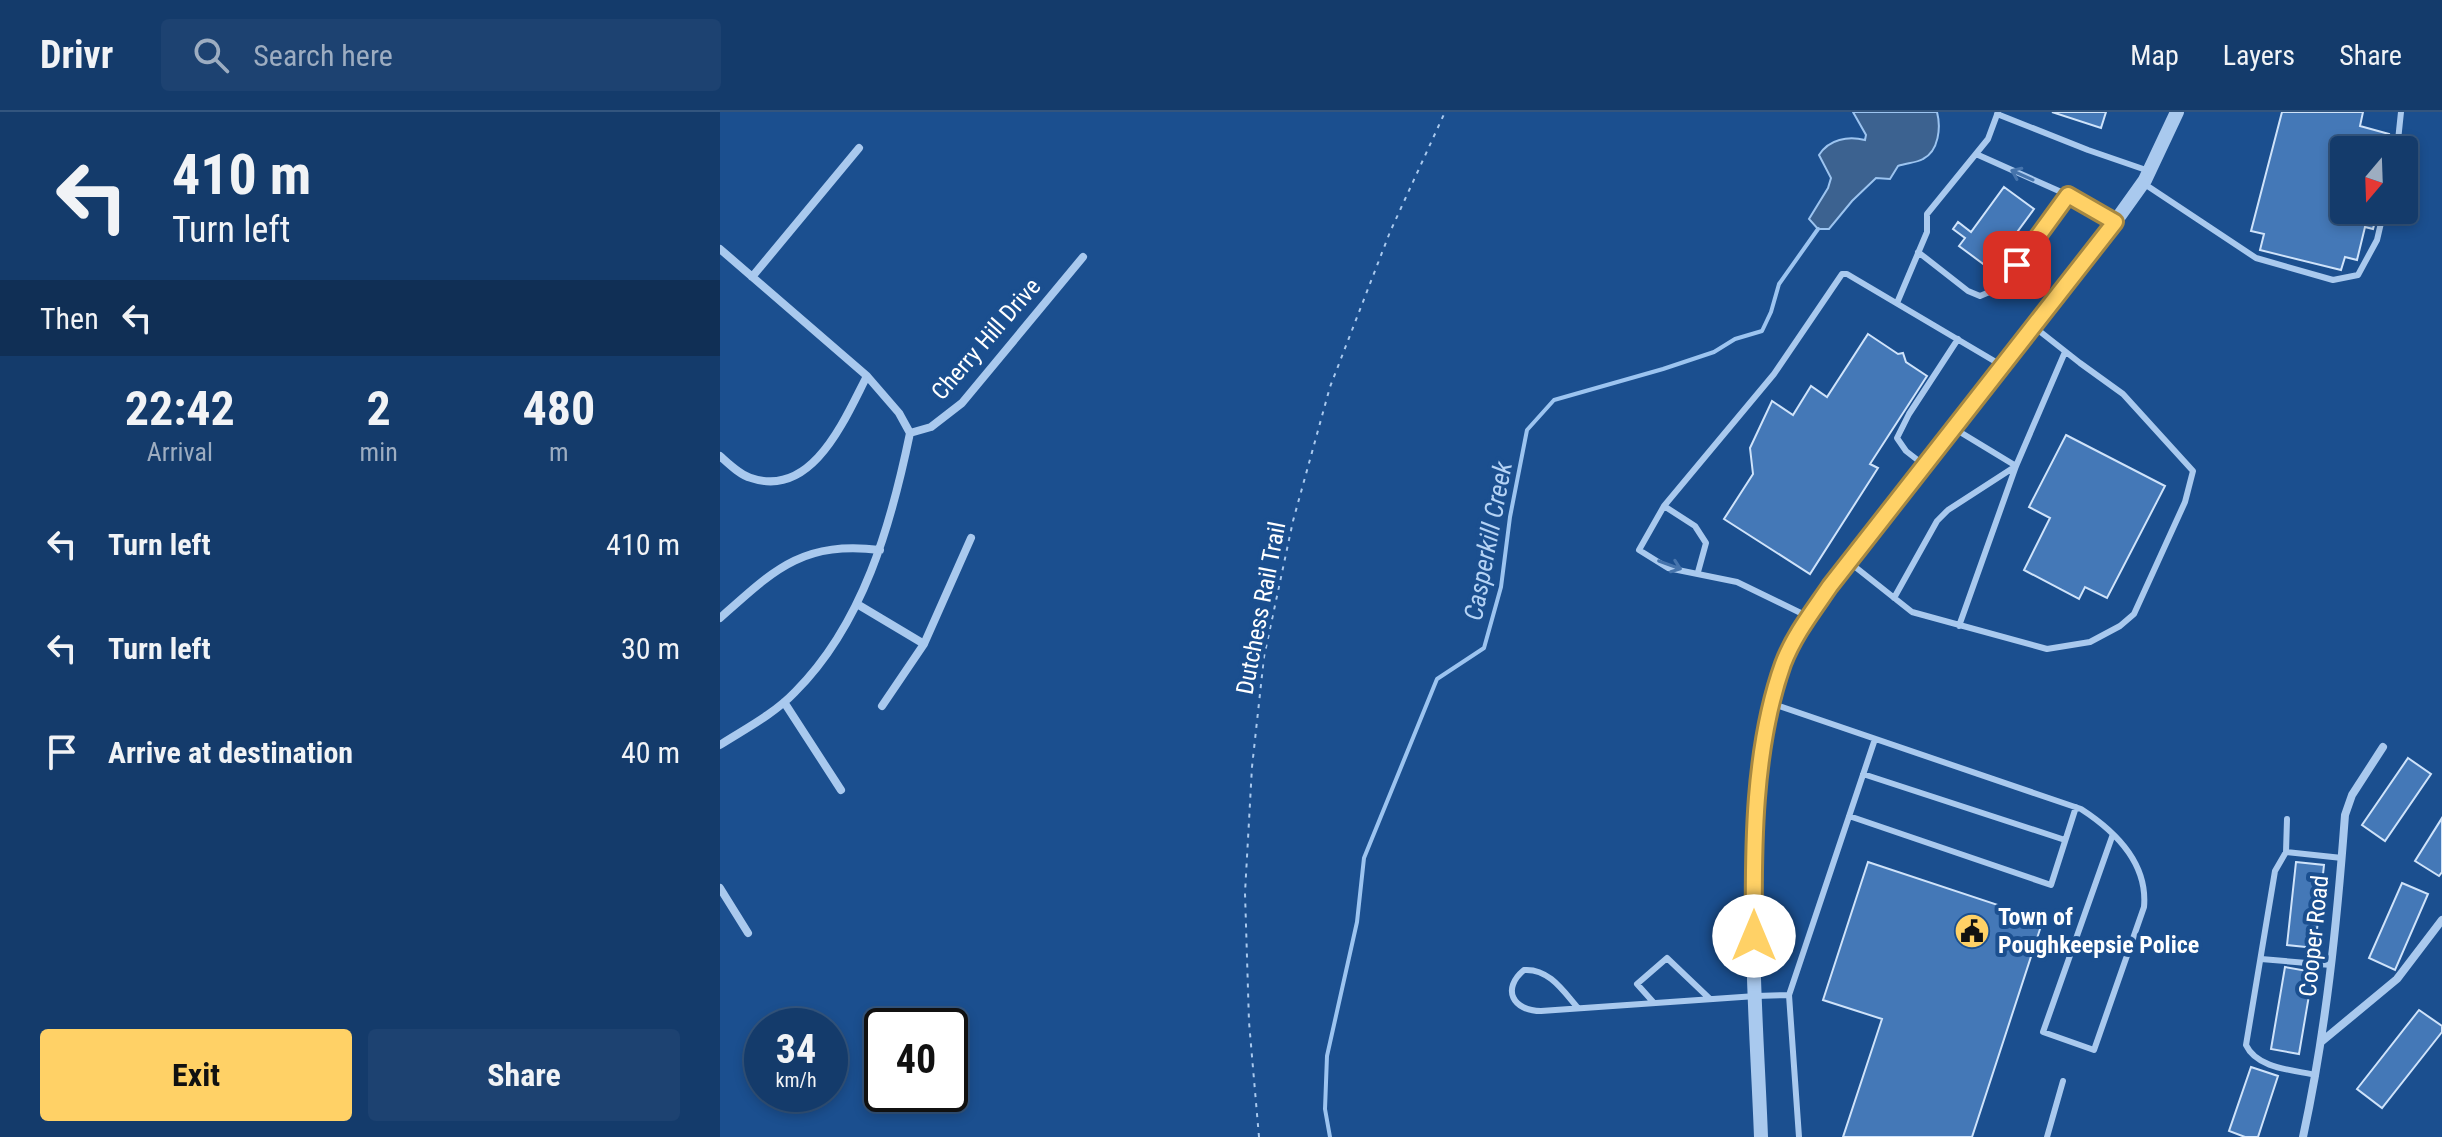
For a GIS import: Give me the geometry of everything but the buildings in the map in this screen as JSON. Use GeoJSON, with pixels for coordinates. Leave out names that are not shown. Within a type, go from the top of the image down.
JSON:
{"type":"FeatureCollection","features":[{"type":"Feature","properties":{"kind":"street"},"geometry":{"type":"LineString","coordinates":[[1761,1137],[1753,890],[1755,826],[1762,763],[1784,663],[1809,617],[1849,562],[2115,222],[2146,177],[2177,112]]}},
{"type":"Feature","properties":{"kind":"street"},"geometry":{"type":"LineString","coordinates":[[752,277],[859,148]]}},
{"type":"Feature","properties":{"kind":"street"},"geometry":{"type":"LineString","coordinates":[[720,249],[867,376],[899,413],[910,433],[898,494],[880,550],[857,604],[811,675],[784,702],[720,745]]}},
{"type":"Feature","properties":{"kind":"street","name":"Cherry Hill Drive"},"geometry":{"type":"LineString","coordinates":[[910,433],[931,427],[962,403],[1083,257]]}},
{"type":"Feature","properties":{"kind":"street"},"geometry":{"type":"LineString","coordinates":[[720,456],[749,478],[776,481],[791,477],[815,460],[834,439],[867,376]]}},
{"type":"Feature","properties":{"kind":"street"},"geometry":{"type":"LineString","coordinates":[[882,706],[924,644],[971,538]]}},
{"type":"Feature","properties":{"kind":"street"},"geometry":{"type":"LineString","coordinates":[[720,618],[766,577],[813,551],[851,546],[880,550]]}},
{"type":"Feature","properties":{"kind":"street"},"geometry":{"type":"LineString","coordinates":[[857,604],[924,644]]}},
{"type":"Feature","properties":{"kind":"street"},"geometry":{"type":"LineString","coordinates":[[784,702],[841,790]]}},
{"type":"Feature","properties":{"kind":"street","name":"Cooper Road"},"geometry":{"type":"LineString","coordinates":[[2303,1137],[2321,1043],[2345,815],[2352,795],[2383,747]]}},
{"type":"Feature","properties":{"kind":"street"},"geometry":{"type":"LineString","coordinates":[[720,888],[748,933]]}},
{"type":"Feature","properties":{"kind":"street"},"geometry":{"type":"LineString","coordinates":[[2321,1043],[2397,979],[2442,920]]}},
{"type":"Feature","properties":{"kind":"lane"},"geometry":{"type":"LineString","coordinates":[[2398,136],[2401,112]]}},
{"type":"Feature","properties":{"kind":"lane"},"geometry":{"type":"LineString","coordinates":[[1897,303],[1927,232],[1927,214],[1988,139],[1997,113],[2146,177],[2256,258],[2333,280],[2358,275],[2377,240],[2381,224]]}},
{"type":"Feature","properties":{"kind":"lane"},"geometry":{"type":"LineString","coordinates":[[1976,154],[2068,195],[2115,222]]}},
{"type":"Feature","properties":{"kind":"lane"},"geometry":{"type":"LineString","coordinates":[[1918,252],[1968,291],[1980,296],[1989,294],[1999,288],[2068,195]]}},
{"type":"Feature","properties":{"kind":"lane"},"geometry":{"type":"LineString","coordinates":[[1809,617],[1737,582],[1668,568],[1639,550],[1664,506],[1774,374],[1842,274],[1857,279],[2001,365]]}},
{"type":"Feature","properties":{"kind":"lane"},"geometry":{"type":"LineString","coordinates":[[1849,562],[1912,612],[2047,649],[2090,642],[2120,626],[2134,614],[2185,502],[2193,471],[2123,394],[2033,326]]}},
{"type":"Feature","properties":{"kind":"lane"},"geometry":{"type":"LineString","coordinates":[[1924,465],[1906,451],[1897,438],[1958,339]]}},
{"type":"Feature","properties":{"kind":"lane"},"geometry":{"type":"LineString","coordinates":[[1959,626],[2016,466],[2065,352]]}},
{"type":"Feature","properties":{"kind":"lane"},"geometry":{"type":"LineString","coordinates":[[1953,428],[2016,466]]}},
{"type":"Feature","properties":{"kind":"lane"},"geometry":{"type":"LineString","coordinates":[[1894,598],[1937,521],[1948,510],[2016,466]]}},
{"type":"Feature","properties":{"kind":"lane"},"geometry":{"type":"LineString","coordinates":[[1664,506],[1695,526],[1706,543],[1698,572]]}},
{"type":"Feature","properties":{"kind":"lane"},"geometry":{"type":"LineString","coordinates":[[1773,704],[2076,807],[2113,834],[2135,862],[2142,877],[2144,907],[2094,1050],[2043,1032],[2113,834]]}},
{"type":"Feature","properties":{"kind":"lane"},"geometry":{"type":"LineString","coordinates":[[1799,1137],[1789,995],[1875,739]]}},
{"type":"Feature","properties":{"kind":"lane"},"geometry":{"type":"LineString","coordinates":[[1863,774],[2065,840]]}},
{"type":"Feature","properties":{"kind":"lane"},"geometry":{"type":"LineString","coordinates":[[1849,816],[2051,885],[2076,807]]}},
{"type":"Feature","properties":{"kind":"lane"},"geometry":{"type":"LineString","coordinates":[[2287,819],[2286,852],[2275,871],[2246,1045],[2263,1062],[2316,1075]]}},
{"type":"Feature","properties":{"kind":"lane"},"geometry":{"type":"LineString","coordinates":[[2286,852],[2342,858]]}},
{"type":"Feature","properties":{"kind":"lane"},"geometry":{"type":"LineString","coordinates":[[1654,1003],[1637,984],[1667,958],[1710,999]]}},
{"type":"Feature","properties":{"kind":"lane"},"geometry":{"type":"LineString","coordinates":[[2261,959],[2331,965]]}},
{"type":"Feature","properties":{"kind":"lane"},"geometry":{"type":"LineString","coordinates":[[1578,1008],[1545,974],[1524,970],[1514,983],[1513,996],[1527,1011],[1578,1008],[1756,996],[1789,995]]}},
{"type":"Feature","properties":{"kind":"lane"},"geometry":{"type":"LineString","coordinates":[[2047,1137],[2063,1081]]}},
{"type":"Feature","properties":{"kind":"path","name":"Dutchess Rail Trail"},"geometry":{"type":"LineString","coordinates":[[1259,1137],[1249,1022],[1245,893],[1252,767],[1264,657],[1293,521],[1330,387],[1390,232],[1445,112]]}},
{"type":"Feature","properties":{"kind":"water"},"geometry":{"type":"Polygon","coordinates":[[[1853,112],[1937,112],[1938,138],[1928,155],[1898,166],[1890,179],[1876,178],[1829,229],[1818,229],[1809,219],[1831,178],[1819,155],[1828,145],[1839,140],[1865,140],[1866,135],[1853,112]]]}},
{"type":"Feature","properties":{"kind":"waterway","name":"Casperkill Creek"},"geometry":{"type":"LineString","coordinates":[[1330,1137],[1325,1109],[1327,1056],[1357,922],[1364,858],[1437,679],[1484,648],[1501,587],[1510,517],[1527,430],[1554,400],[1663,369],[1714,352],[1735,339],[1762,331],[1779,284],[1818,229]]}},
{"type":"Feature","properties":{"kind":"place","name":"Town of Poughkeepsie Police"},"geometry":{"type":"Point","coordinates":[1972,931]}},
{"type":"Feature","properties":{"kind":"route"},"geometry":{"type":"LineString","coordinates":[[1754,936],[1755,826],[1762,763],[1784,663],[1800,629],[2001,365],[2115,222],[2068,195],[2017,265]]}}]}
